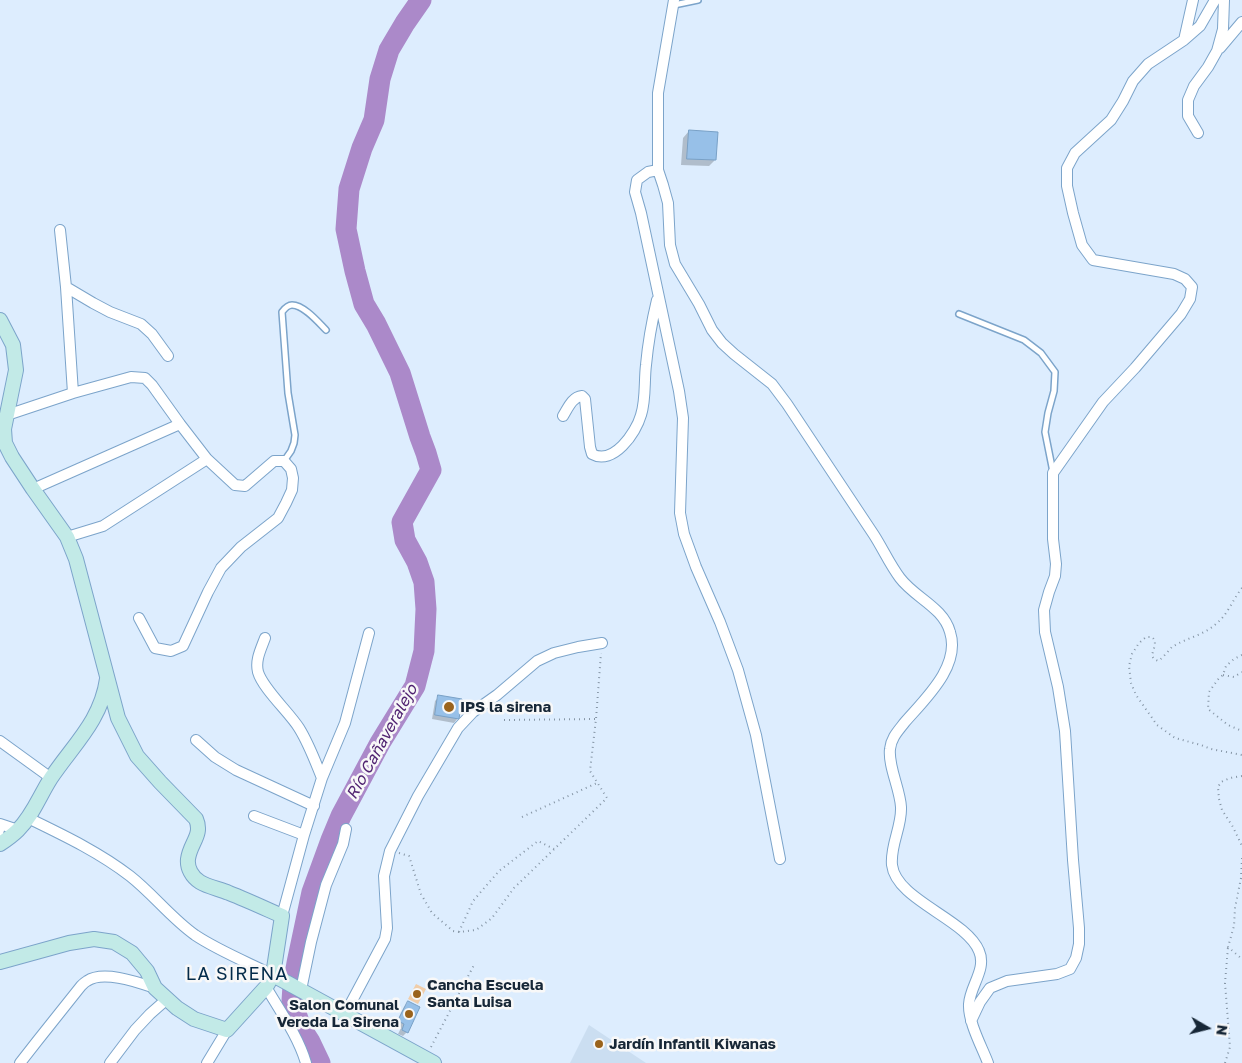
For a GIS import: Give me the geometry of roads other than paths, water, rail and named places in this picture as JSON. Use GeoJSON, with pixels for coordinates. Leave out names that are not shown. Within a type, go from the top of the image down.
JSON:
{"type":"FeatureCollection","features":[{"type":"Feature","properties":{"kind":"street"},"geometry":{"type":"LineString","coordinates":[[1184,40],[1193,0]]}},
{"type":"Feature","properties":{"kind":"street"},"geometry":{"type":"LineString","coordinates":[[971,1021],[980,1002],[990,988],[1007,981],[1058,974],[1070,969],[1076,958],[1079,944],[1079,928],[1065,731],[1046,632],[1044,610],[1055,576],[1056,564],[1053,539],[1053,473],[1103,402],[1181,314],[1190,300],[1192,287],[1185,279],[1174,274],[1093,260],[1082,245],[1067,186],[1067,168],[1075,153],[1110,120],[1123,101],[1133,81],[1148,64],[1184,40],[1200,26],[1215,0]]}},
{"type":"Feature","properties":{"kind":"street"},"geometry":{"type":"LineString","coordinates":[[1217,51],[1223,29],[1224,0]]}},
{"type":"Feature","properties":{"kind":"street"},"geometry":{"type":"LineString","coordinates":[[674,3],[658,94],[658,170],[668,203],[670,245],[675,264],[712,330],[734,354],[772,384],[875,536],[901,580],[946,620],[951,633],[950,662],[938,682],[893,738],[890,750],[901,808],[900,826],[893,848],[892,866],[898,880],[910,892],[964,932],[975,942],[981,954],[980,969],[969,1004],[971,1021],[988,1063]]}},
{"type":"Feature","properties":{"kind":"street"},"geometry":{"type":"LineString","coordinates":[[1198,133],[1188,116],[1188,100],[1194,86],[1217,51],[1242,22]]}},
{"type":"Feature","properties":{"kind":"street"},"geometry":{"type":"LineString","coordinates":[[658,170],[648,172],[637,180],[635,192],[679,391],[683,418],[680,513],[684,534],[738,670],[756,735],[780,859]]}},
{"type":"Feature","properties":{"kind":"street"},"geometry":{"type":"LineString","coordinates":[[60,230],[66,286],[73,393]]}},
{"type":"Feature","properties":{"kind":"street"},"geometry":{"type":"LineString","coordinates":[[66,286],[110,312],[141,324],[152,334],[168,356]]}},
{"type":"Feature","properties":{"kind":"street"},"geometry":{"type":"LineString","coordinates":[[563,416],[573,399],[577,396],[582,396],[585,399],[590,447],[592,454],[598,458],[606,457],[627,442],[641,415],[648,341],[658,296]]}},
{"type":"Feature","properties":{"kind":"street"},"geometry":{"type":"LineString","coordinates":[[0,320],[13,345],[16,370],[3,415],[5,444],[33,489],[67,537],[76,558],[118,718],[137,756],[196,819],[198,833],[188,860],[190,872],[200,881],[282,916]]}},
{"type":"Feature","properties":{"kind":"street"},"geometry":{"type":"LineString","coordinates":[[3,415],[131,377],[145,378],[208,459],[235,485],[245,486],[274,461],[284,461],[291,468],[293,478],[292,490],[278,518],[241,547],[221,568],[183,646],[171,651],[155,648],[139,618]]}},
{"type":"Feature","properties":{"kind":"street"},"geometry":{"type":"LineString","coordinates":[[33,489],[180,424]]}},
{"type":"Feature","properties":{"kind":"street"},"geometry":{"type":"LineString","coordinates":[[67,537],[103,526],[208,459]]}},
{"type":"Feature","properties":{"kind":"street"},"geometry":{"type":"LineString","coordinates":[[306,1063],[291,1030],[273,980],[282,916],[322,778],[345,723],[369,633]]}},
{"type":"Feature","properties":{"kind":"street"},"geometry":{"type":"LineString","coordinates":[[265,638],[257,659],[258,671],[264,684],[299,728],[309,746],[322,778]]}},
{"type":"Feature","properties":{"kind":"street"},"geometry":{"type":"LineString","coordinates":[[345,1014],[385,939],[387,928],[384,876],[390,851],[444,749],[458,728],[473,712],[537,661],[554,653],[602,643]]}},
{"type":"Feature","properties":{"kind":"street"},"geometry":{"type":"LineString","coordinates":[[0,841],[18,830],[28,818],[51,778],[79,742],[95,716],[103,697],[107,677]]}},
{"type":"Feature","properties":{"kind":"street"},"geometry":{"type":"LineString","coordinates":[[196,740],[215,757],[236,770],[314,806]]}},
{"type":"Feature","properties":{"kind":"street"},"geometry":{"type":"LineString","coordinates":[[0,741],[51,778]]}},
{"type":"Feature","properties":{"kind":"street"},"geometry":{"type":"LineString","coordinates":[[254,816],[304,835]]}},
{"type":"Feature","properties":{"kind":"street"},"geometry":{"type":"LineString","coordinates":[[28,818],[103,857],[130,876],[194,934],[273,980],[304,991],[430,1060]]}},
{"type":"Feature","properties":{"kind":"street"},"geometry":{"type":"LineString","coordinates":[[1,824],[18,830]]}},
{"type":"Feature","properties":{"kind":"street"},"geometry":{"type":"LineString","coordinates":[[304,991],[311,942],[326,885],[343,844],[346,829]]}},
{"type":"Feature","properties":{"kind":"street"},"geometry":{"type":"LineString","coordinates":[[0,962],[69,943],[94,939],[114,942],[132,953],[147,971],[154,988]]}},
{"type":"Feature","properties":{"kind":"street"},"geometry":{"type":"LineString","coordinates":[[20,1063],[81,986],[88,980],[97,977],[108,976],[141,983],[154,988],[177,1008],[194,1019],[226,1030]]}},
{"type":"Feature","properties":{"kind":"street"},"geometry":{"type":"LineString","coordinates":[[207,1063],[226,1030],[273,980]]}},
{"type":"Feature","properties":{"kind":"street"},"geometry":{"type":"LineString","coordinates":[[110,1063],[135,1030],[150,1014],[168,1000]]}},
{"type":"Feature","properties":{"kind":"lane"},"geometry":{"type":"LineString","coordinates":[[674,3],[698,0]]}},
{"type":"Feature","properties":{"kind":"lane"},"geometry":{"type":"LineString","coordinates":[[284,461],[294,443],[295,435],[288,393],[282,312],[292,305],[300,307],[326,330]]}},
{"type":"Feature","properties":{"kind":"lane"},"geometry":{"type":"LineString","coordinates":[[959,314],[1024,340],[1041,353],[1054,372],[1054,391],[1048,413],[1046,432],[1053,473]]}},
{"type":"Feature","properties":{"kind":"lane"},"geometry":{"type":"LineString","coordinates":[[0,841],[1,824]]}},
{"type":"Feature","properties":{"kind":"waterway","name":"Río Cañaveralejo"},"geometry":{"type":"LineString","coordinates":[[320,1063],[301,1028],[292,1001],[297,963],[312,892],[341,816],[380,743],[415,686],[424,651],[426,609],[424,582],[417,562],[405,540],[402,522],[431,470],[400,373],[364,304],[346,229],[349,189],[362,148],[374,120],[380,79],[389,50],[421,0]]}},
{"type":"Feature","properties":{"kind":"place","name":"IPS la sirena"},"geometry":{"type":"Point","coordinates":[449,707]}},
{"type":"Feature","properties":{"kind":"place","name":"Cancha Escuela Santa Luisa"},"geometry":{"type":"Point","coordinates":[417,994]}},
{"type":"Feature","properties":{"kind":"place","name":"Salon Comunal Vereda La Sirena"},"geometry":{"type":"Point","coordinates":[409,1014]}},
{"type":"Feature","properties":{"kind":"place","name":"Jardín Infantil Kiwanas"},"geometry":{"type":"Point","coordinates":[599,1044]}},
{"type":"Feature","properties":{"kind":"district","name":"LA SIRENA"},"geometry":{"type":"Point","coordinates":[237,974]}}]}
